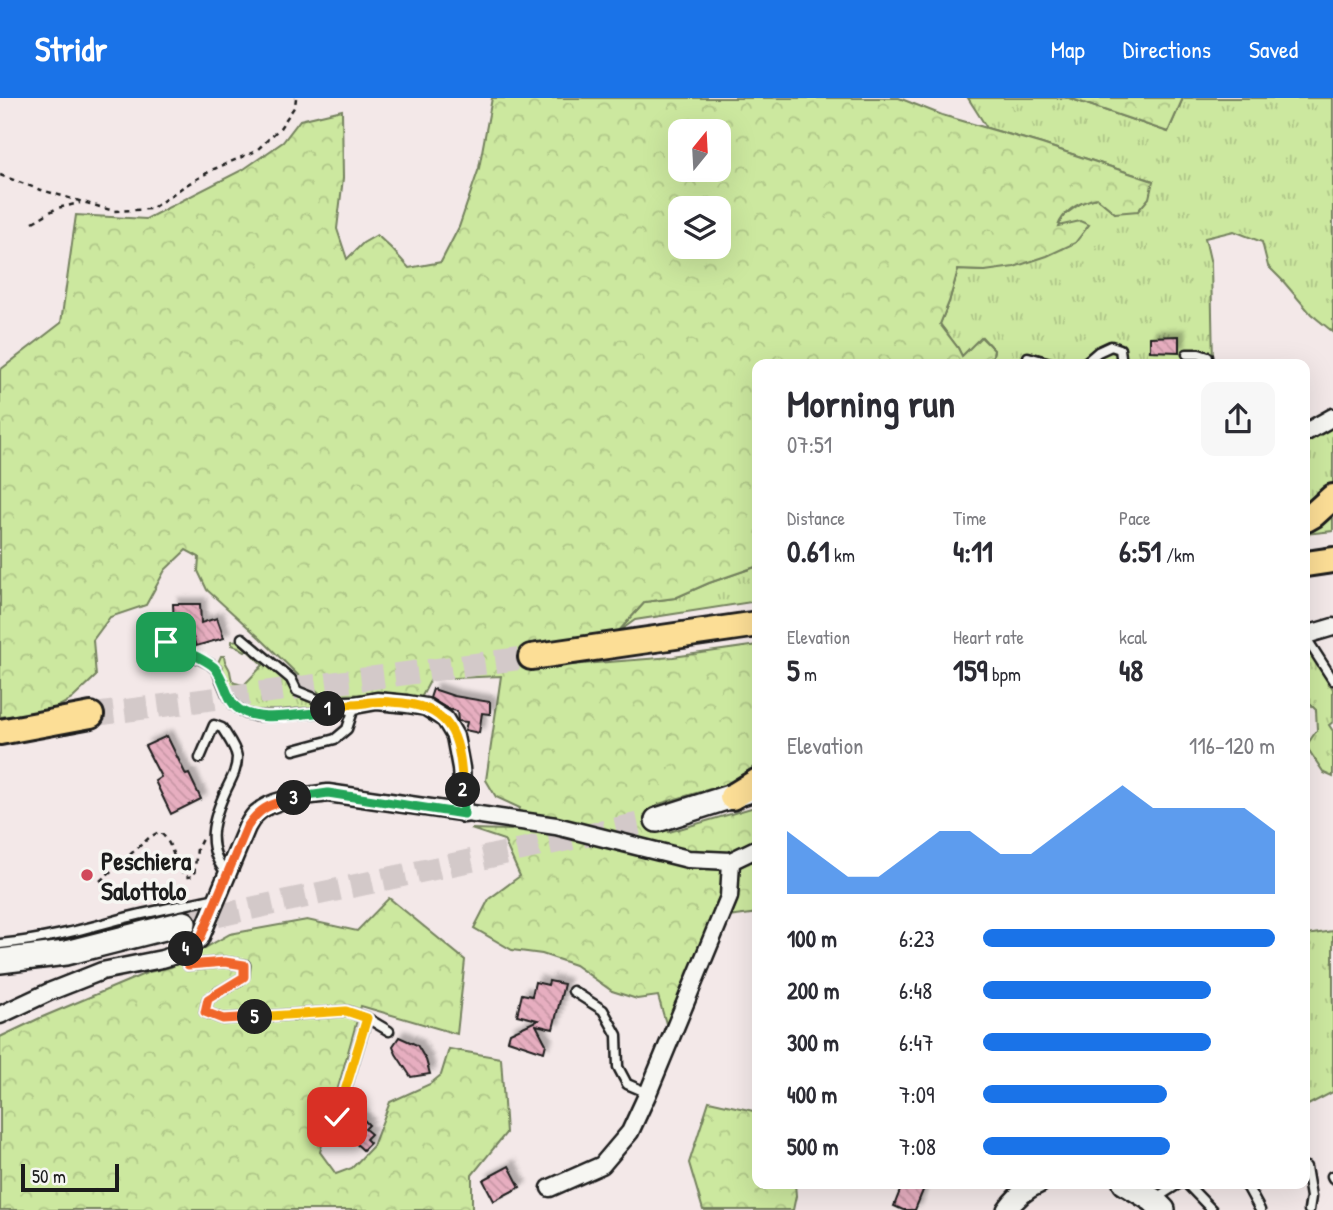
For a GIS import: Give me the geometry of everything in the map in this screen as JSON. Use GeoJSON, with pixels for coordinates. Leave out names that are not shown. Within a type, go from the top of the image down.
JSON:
{"type":"FeatureCollection","features":[{"type":"Feature","properties":{"kind":"main road"},"geometry":{"type":"LineString","coordinates":[[1310,517],[1333,497]]}},
{"type":"Feature","properties":{"kind":"main road"},"geometry":{"type":"LineString","coordinates":[[1317,550],[1333,560]]}},
{"type":"Feature","properties":{"kind":"main road"},"geometry":{"type":"LineString","coordinates":[[709,632],[752,618]]}},
{"type":"Feature","properties":{"kind":"main road"},"geometry":{"type":"LineString","coordinates":[[531,657],[752,625]]}},
{"type":"Feature","properties":{"kind":"main road"},"geometry":{"type":"LineString","coordinates":[[629,642],[692,644],[752,639]]}},
{"type":"Feature","properties":{"kind":"main road"},"geometry":{"type":"LineString","coordinates":[[0,732],[91,715]]}},
{"type":"Feature","properties":{"kind":"main road"},"geometry":{"type":"LineString","coordinates":[[732,797],[752,785]]}},
{"type":"Feature","properties":{"kind":"main road"},"geometry":{"type":"LineString","coordinates":[[657,820],[752,792]]}},
{"type":"Feature","properties":{"kind":"main road"},"geometry":{"type":"LineString","coordinates":[[0,961],[66,953],[184,923]]}},
{"type":"Feature","properties":{"kind":"main road"},"geometry":{"type":"LineString","coordinates":[[1134,1189],[1151,1201]]}},
{"type":"Feature","properties":{"kind":"street"},"geometry":{"type":"LineString","coordinates":[[1310,430],[1333,417]]}},
{"type":"Feature","properties":{"kind":"street"},"geometry":{"type":"LineString","coordinates":[[1310,635],[1333,626]]}},
{"type":"Feature","properties":{"kind":"street"},"geometry":{"type":"LineString","coordinates":[[334,706],[377,701],[407,704],[426,707],[445,719],[455,736],[461,768],[464,814]]}},
{"type":"Feature","properties":{"kind":"street"},"geometry":{"type":"LineString","coordinates":[[0,1015],[102,971],[182,953],[200,939],[247,827],[257,813],[299,796],[328,793],[556,826],[688,859],[731,860],[752,851]]}},
{"type":"Feature","properties":{"kind":"street"},"geometry":{"type":"LineString","coordinates":[[550,1188],[601,1165],[630,1132],[729,897],[731,860]]}},
{"type":"Feature","properties":{"kind":"street"},"geometry":{"type":"LineString","coordinates":[[1007,1210],[1027,1189]]}},
{"type":"Feature","properties":{"kind":"lane"},"geometry":{"type":"LineString","coordinates":[[1090,359],[1111,346],[1121,349],[1122,359]]}},
{"type":"Feature","properties":{"kind":"lane"},"geometry":{"type":"LineString","coordinates":[[1187,354],[1199,354],[1208,359]]}},
{"type":"Feature","properties":{"kind":"lane"},"geometry":{"type":"LineString","coordinates":[[1028,357],[1035,359]]}},
{"type":"Feature","properties":{"kind":"lane"},"geometry":{"type":"LineString","coordinates":[[155,623],[166,642],[217,670],[227,694],[235,706],[245,713],[255,716],[300,714],[323,712],[334,706]]}},
{"type":"Feature","properties":{"kind":"lane"},"geometry":{"type":"LineString","coordinates":[[243,638],[291,679],[297,691],[334,706]]}},
{"type":"Feature","properties":{"kind":"lane"},"geometry":{"type":"LineString","coordinates":[[1310,643],[1333,680]]}},
{"type":"Feature","properties":{"kind":"lane"},"geometry":{"type":"LineString","coordinates":[[294,750],[335,739],[347,729],[355,705]]}},
{"type":"Feature","properties":{"kind":"lane"},"geometry":{"type":"LineString","coordinates":[[200,758],[214,725],[222,728],[237,754],[236,772],[217,813],[211,835],[221,868],[228,875]]}},
{"type":"Feature","properties":{"kind":"lane"},"geometry":{"type":"LineString","coordinates":[[0,944],[88,929],[219,897]]}},
{"type":"Feature","properties":{"kind":"lane"},"geometry":{"type":"LineString","coordinates":[[182,953],[188,965],[225,962],[244,965],[244,977],[208,999],[205,1012],[223,1019],[346,1011],[367,1018],[389,1031]]}},
{"type":"Feature","properties":{"kind":"lane"},"geometry":{"type":"LineString","coordinates":[[573,991],[603,1010],[617,1035],[618,1067],[627,1084],[648,1093]]}},
{"type":"Feature","properties":{"kind":"lane"},"geometry":{"type":"LineString","coordinates":[[337,1117],[367,1018]]}},
{"type":"Feature","properties":{"kind":"lane"},"geometry":{"type":"LineString","coordinates":[[1151,1201],[1170,1189]]}},
{"type":"Feature","properties":{"kind":"lane"},"geometry":{"type":"LineString","coordinates":[[1192,1189],[1212,1210]]}},
{"type":"Feature","properties":{"kind":"lane"},"geometry":{"type":"LineString","coordinates":[[1249,1189],[1260,1210]]}},
{"type":"Feature","properties":{"kind":"lane"},"geometry":{"type":"LineString","coordinates":[[1309,1210],[1310,1189]]}},
{"type":"Feature","properties":{"kind":"path"},"geometry":{"type":"LineString","coordinates":[[0,175],[114,211],[151,209],[186,185],[256,151],[280,128],[295,106],[296,98]]}},
{"type":"Feature","properties":{"kind":"path"},"geometry":{"type":"LineString","coordinates":[[33,222],[57,208],[83,202]]}},
{"type":"Feature","properties":{"kind":"path"},"geometry":{"type":"LineString","coordinates":[[100,881],[159,832],[167,837],[180,872],[188,877],[194,876],[197,849],[202,838],[211,835]]}},
{"type":"Feature","properties":{"kind":"green space"},"geometry":{"type":"Polygon","coordinates":[[[492,98],[899,98],[942,115],[1042,144],[1153,181],[1149,198],[1138,211],[1115,213],[1097,198],[1073,208],[1064,215],[1058,226],[1080,221],[1089,225],[1075,243],[1047,256],[1014,267],[985,271],[958,270],[940,324],[962,356],[981,337],[994,350],[992,359],[752,359],[752,568],[675,598],[645,602],[617,633],[531,668],[673,657],[752,646],[752,777],[659,804],[669,832],[752,808],[752,914],[713,919],[667,1027],[658,996],[637,999],[612,991],[575,965],[542,954],[512,950],[474,928],[489,899],[520,876],[504,840],[471,829],[511,830],[520,808],[496,797],[486,780],[501,676],[431,679],[421,698],[395,694],[322,695],[207,590],[198,571],[199,557],[186,550],[165,570],[146,605],[110,617],[93,640],[96,676],[72,699],[50,711],[0,717],[0,370],[61,323],[76,215],[146,219],[244,169],[283,142],[300,120],[342,110],[343,178],[337,229],[347,259],[363,243],[377,235],[409,268],[441,262],[459,227],[479,168],[492,98]]]}},
{"type":"Feature","properties":{"kind":"green space"},"geometry":{"type":"Polygon","coordinates":[[[968,98],[1069,98],[1168,132],[1183,98],[1333,98],[1333,332],[1311,314],[1268,266],[1262,242],[1234,231],[1205,238],[1211,264],[1213,359],[992,359],[994,350],[982,337],[962,357],[940,324],[958,270],[985,271],[1058,227],[1063,216],[1084,201],[1097,198],[1115,213],[1153,181],[987,128],[968,98]]]}},
{"type":"Feature","properties":{"kind":"green space"},"geometry":{"type":"Polygon","coordinates":[[[1069,98],[1183,98],[1168,132],[1069,98]]]}},
{"type":"Feature","properties":{"kind":"green space"},"geometry":{"type":"Polygon","coordinates":[[[1333,409],[1333,531],[1310,534],[1310,421],[1333,409]]]}},
{"type":"Feature","properties":{"kind":"green space"},"geometry":{"type":"Polygon","coordinates":[[[752,568],[752,602],[635,620],[617,633],[645,602],[675,598],[752,568]]]}},
{"type":"Feature","properties":{"kind":"green space"},"geometry":{"type":"Polygon","coordinates":[[[238,640],[324,709],[257,713],[237,703],[217,665],[221,656],[224,656],[232,680],[237,684],[244,685],[263,665],[247,650],[232,645],[232,641],[238,640]]]}},
{"type":"Feature","properties":{"kind":"green space"},"geometry":{"type":"Polygon","coordinates":[[[1310,653],[1333,689],[1333,722],[1329,725],[1333,731],[1333,777],[1324,773],[1310,752],[1310,740],[1317,730],[1316,710],[1310,704],[1310,653]]]}},
{"type":"Feature","properties":{"kind":"green space"},"geometry":{"type":"Polygon","coordinates":[[[389,898],[465,960],[457,1034],[361,1006],[320,1152],[336,1174],[352,1168],[373,1146],[390,1102],[430,1084],[441,1075],[449,1049],[501,1058],[506,1133],[472,1175],[472,1210],[0,1210],[0,1037],[149,972],[171,967],[230,934],[307,920],[357,931],[389,898]]]}},
{"type":"Feature","properties":{"kind":"green space"},"geometry":{"type":"Polygon","coordinates":[[[1333,931],[1333,1092],[1310,1104],[1310,934],[1333,931]]]}},
{"type":"Feature","properties":{"kind":"green space"},"geometry":{"type":"Polygon","coordinates":[[[709,1101],[752,1111],[752,1189],[795,1189],[793,1210],[703,1210],[689,1163],[709,1101]]]}},
{"type":"Feature","properties":{"kind":"building"},"geometry":{"type":"Polygon","coordinates":[[[1179,336],[1179,352],[1150,351],[1150,337],[1179,336]]]}},
{"type":"Feature","properties":{"kind":"building"},"geometry":{"type":"Polygon","coordinates":[[[173,604],[200,604],[201,623],[217,618],[224,638],[196,646],[186,624],[174,625],[173,604]]]}},
{"type":"Feature","properties":{"kind":"building"},"geometry":{"type":"Polygon","coordinates":[[[433,689],[454,696],[490,702],[490,714],[482,713],[479,733],[465,730],[467,722],[458,721],[457,711],[448,709],[430,698],[433,689]]]}},
{"type":"Feature","properties":{"kind":"building"},"geometry":{"type":"Polygon","coordinates":[[[167,736],[201,799],[171,814],[155,781],[161,777],[145,746],[167,736]]]}},
{"type":"Feature","properties":{"kind":"building"},"geometry":{"type":"Polygon","coordinates":[[[549,981],[564,984],[553,1029],[536,1025],[546,1044],[544,1052],[508,1040],[510,1033],[538,1020],[517,1015],[522,994],[532,996],[535,982],[548,985],[549,981]]]}},
{"type":"Feature","properties":{"kind":"building"},"geometry":{"type":"Polygon","coordinates":[[[399,1037],[417,1045],[430,1074],[411,1077],[393,1046],[399,1037]]]}},
{"type":"Feature","properties":{"kind":"building"},"geometry":{"type":"Polygon","coordinates":[[[357,1113],[369,1125],[365,1129],[371,1134],[366,1139],[370,1143],[363,1150],[341,1130],[357,1113]]]}},
{"type":"Feature","properties":{"kind":"building"},"geometry":{"type":"Polygon","coordinates":[[[509,1166],[520,1187],[494,1201],[483,1180],[509,1166]]]}},
{"type":"Feature","properties":{"kind":"building"},"geometry":{"type":"Polygon","coordinates":[[[901,1189],[924,1189],[915,1210],[903,1210],[894,1206],[901,1189]]]}},
{"type":"Feature","properties":{"kind":"tunnel"},"geometry":{"type":"LineString","coordinates":[[91,715],[531,657]]}},
{"type":"Feature","properties":{"kind":"tunnel"},"geometry":{"type":"LineString","coordinates":[[184,923],[657,820]]}},
{"type":"Feature","properties":{"kind":"place","name":"Peschiera Salottolo"},"geometry":{"type":"Point","coordinates":[87,875]}},
{"type":"Feature","properties":{"kind":"route"},"geometry":{"type":"LineString","coordinates":[[166,642],[217,670],[227,694],[235,706],[245,713],[277,716],[323,712],[334,706],[377,701],[407,704],[426,707],[445,719],[455,736],[461,768],[464,814],[328,793],[299,796],[269,806],[257,813],[247,827],[200,939],[182,953],[188,965],[225,962],[244,965],[244,977],[208,999],[205,1012],[223,1019],[346,1011],[367,1018],[337,1117]]}}]}
